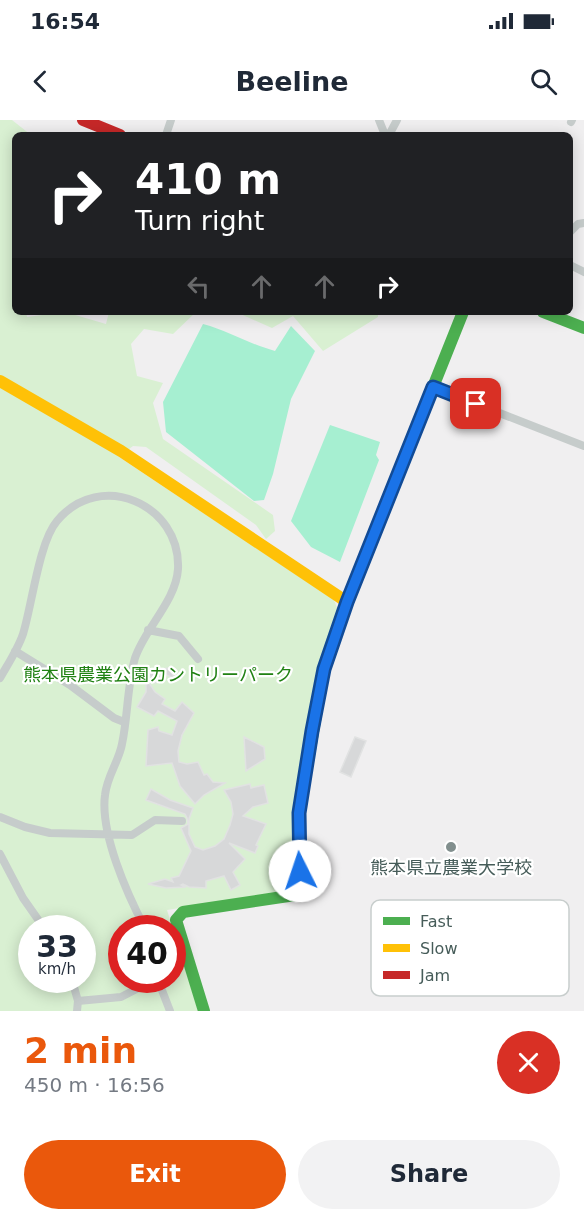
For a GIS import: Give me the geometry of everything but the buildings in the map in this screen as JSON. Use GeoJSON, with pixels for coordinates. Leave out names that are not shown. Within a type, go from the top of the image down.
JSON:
{"type":"FeatureCollection","features":[{"type":"Feature","properties":{"kind":"main road"},"geometry":{"type":"LineString","coordinates":[[83,120],[113,132]]}},
{"type":"Feature","properties":{"kind":"main road"},"geometry":{"type":"LineString","coordinates":[[204,1011],[176,920],[183,912],[302,894],[298,848],[301,801],[324,669],[347,602],[462,315]]}},
{"type":"Feature","properties":{"kind":"main road"},"geometry":{"type":"LineString","coordinates":[[551,315],[584,328]]}},
{"type":"Feature","properties":{"kind":"main road"},"geometry":{"type":"LineString","coordinates":[[0,381],[121,451],[347,602]]}},
{"type":"Feature","properties":{"kind":"street"},"geometry":{"type":"LineString","coordinates":[[433,387],[584,446]]}},
{"type":"Feature","properties":{"kind":"street"},"geometry":{"type":"LineString","coordinates":[[0,678],[22,635],[45,547],[55,522],[73,505],[93,496],[114,494],[132,499],[152,513],[168,531],[176,549],[178,569],[174,587],[148,630],[135,658],[122,745],[107,780],[104,798],[109,834],[129,898],[138,915]]}},
{"type":"Feature","properties":{"kind":"street"},"geometry":{"type":"LineString","coordinates":[[148,630],[179,636],[198,659]]}},
{"type":"Feature","properties":{"kind":"street"},"geometry":{"type":"LineString","coordinates":[[15,651],[70,685],[114,718],[124,722]]}},
{"type":"Feature","properties":{"kind":"street"},"geometry":{"type":"LineString","coordinates":[[0,817],[25,827],[51,833],[132,835],[155,820],[182,821]]}},
{"type":"Feature","properties":{"kind":"street"},"geometry":{"type":"LineString","coordinates":[[0,854],[23,898],[35,915]]}},
{"type":"Feature","properties":{"kind":"street"},"geometry":{"type":"LineString","coordinates":[[76,993],[77,1011]]}},
{"type":"Feature","properties":{"kind":"street"},"geometry":{"type":"LineString","coordinates":[[78,1001],[121,997],[129,993]]}},
{"type":"Feature","properties":{"kind":"street"},"geometry":{"type":"LineString","coordinates":[[162,993],[170,1011]]}},
{"type":"Feature","properties":{"kind":"green space","name":"熊本県農業公園カントリーパーク"},"geometry":{"type":"Polygon","coordinates":[[[0,120],[12,120],[27,132],[12,132],[12,315],[27,315],[27,317],[75,315],[106,324],[108,315],[193,315],[173,334],[144,329],[131,344],[137,376],[163,383],[153,403],[163,439],[273,515],[275,531],[266,539],[256,525],[146,447],[133,446],[119,457],[334,600],[339,613],[319,669],[296,885],[288,891],[167,910],[169,915],[108,915],[108,993],[186,993],[186,972],[198,1011],[0,1011],[0,120]]]}},
{"type":"Feature","properties":{"kind":"green space"},"geometry":{"type":"Polygon","coordinates":[[[243,315],[378,315],[323,351],[293,316],[272,328],[243,315]]]}},
{"type":"Feature","properties":{"kind":"shaded area"},"geometry":{"type":"Polygon","coordinates":[[[203,324],[275,351],[291,326],[315,351],[291,399],[273,474],[264,500],[254,501],[166,432],[163,402],[203,324]]]}},
{"type":"Feature","properties":{"kind":"shaded area"},"geometry":{"type":"Polygon","coordinates":[[[330,425],[380,442],[376,455],[379,460],[340,562],[311,547],[291,521],[330,425]]]}},
{"type":"Feature","properties":{"kind":"traffic: fast"},"geometry":{"type":"LineString","coordinates":[[204,1011],[176,920],[183,912],[302,894],[298,848],[299,813],[324,669],[347,602],[462,315]]}},
{"type":"Feature","properties":{"kind":"traffic: fast"},"geometry":{"type":"LineString","coordinates":[[551,315],[584,328]]}},
{"type":"Feature","properties":{"kind":"traffic: slow"},"geometry":{"type":"LineString","coordinates":[[0,381],[121,451],[347,602]]}},
{"type":"Feature","properties":{"kind":"traffic: jam"},"geometry":{"type":"LineString","coordinates":[[83,120],[113,132]]}},
{"type":"Feature","properties":{"kind":"place","name":"熊本県立農業大学校"},"geometry":{"type":"Point","coordinates":[451,847]}},
{"type":"Feature","properties":{"kind":"route"},"geometry":{"type":"LineString","coordinates":[[300,871],[299,813],[312,731],[324,669],[347,602],[433,387],[476,404]]}}]}
